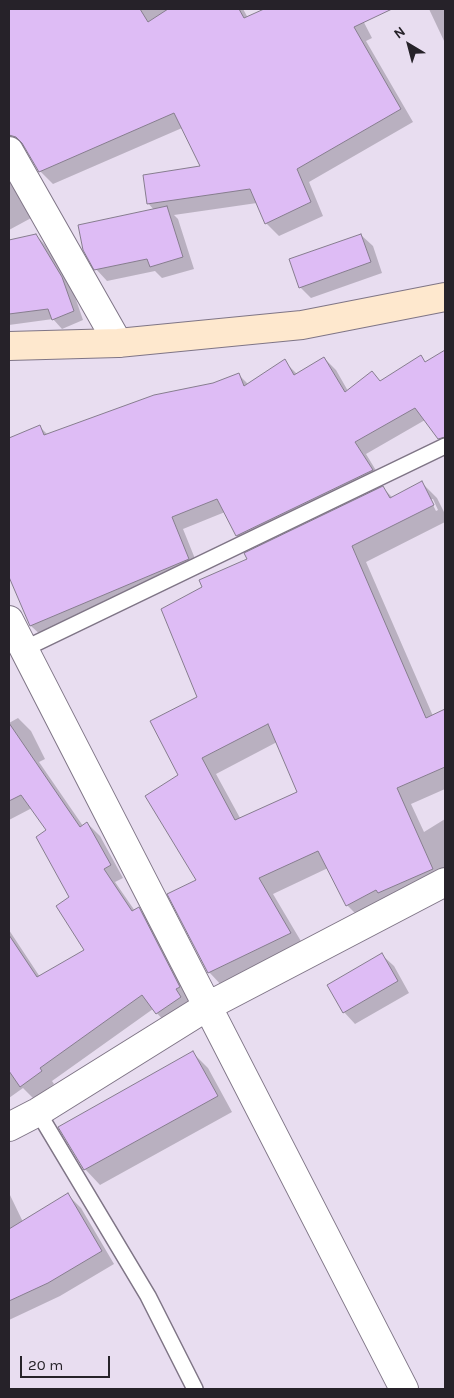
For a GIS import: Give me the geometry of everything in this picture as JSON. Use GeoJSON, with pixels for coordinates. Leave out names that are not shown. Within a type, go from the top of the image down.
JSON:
{"type":"FeatureCollection","features":[{"type":"Feature","properties":{"kind":"main road"},"geometry":{"type":"LineString","coordinates":[[9,346],[118,343],[302,326],[445,297]]}},
{"type":"Feature","properties":{"kind":"street"},"geometry":{"type":"LineString","coordinates":[[9,151],[118,343]]}},
{"type":"Feature","properties":{"kind":"street"},"geometry":{"type":"LineString","coordinates":[[9,620],[404,1389]]}},
{"type":"Feature","properties":{"kind":"street"},"geometry":{"type":"LineString","coordinates":[[9,1127],[38,1112],[208,1006],[445,882]]}},
{"type":"Feature","properties":{"kind":"lane"},"geometry":{"type":"LineString","coordinates":[[24,649],[445,446]]}},
{"type":"Feature","properties":{"kind":"lane"},"geometry":{"type":"LineString","coordinates":[[38,1112],[148,1296],[195,1389]]}},
{"type":"Feature","properties":{"kind":"building"},"geometry":{"type":"Polygon","coordinates":[[[9,9],[140,9],[148,22],[168,9],[239,9],[244,18],[264,9],[392,9],[354,27],[401,109],[297,169],[311,202],[265,224],[250,189],[147,204],[143,175],[200,166],[174,113],[39,172],[22,143],[16,137],[9,135],[9,9]]]}},
{"type":"Feature","properties":{"kind":"building"},"geometry":{"type":"Polygon","coordinates":[[[167,206],[183,257],[150,267],[147,259],[94,270],[83,250],[78,225],[167,206]]]}},
{"type":"Feature","properties":{"kind":"building"},"geometry":{"type":"Polygon","coordinates":[[[36,234],[62,277],[74,311],[52,320],[48,309],[9,314],[9,240],[36,234]]]}},
{"type":"Feature","properties":{"kind":"building"},"geometry":{"type":"Polygon","coordinates":[[[361,234],[371,262],[299,288],[289,259],[361,234]]]}},
{"type":"Feature","properties":{"kind":"building"},"geometry":{"type":"Polygon","coordinates":[[[445,350],[445,437],[438,439],[415,408],[355,442],[373,470],[236,536],[217,499],[172,517],[189,559],[30,626],[9,577],[9,438],[40,425],[44,435],[154,395],[213,383],[239,373],[244,386],[285,359],[294,375],[324,357],[345,392],[372,371],[380,381],[421,355],[425,362],[445,350]]]}},
{"type":"Feature","properties":{"kind":"building"},"geometry":{"type":"Polygon","coordinates":[[[422,481],[434,505],[352,546],[426,718],[445,709],[445,767],[397,788],[433,869],[378,893],[376,890],[346,906],[318,851],[259,878],[291,933],[208,973],[167,894],[196,880],[145,796],[178,775],[150,721],[197,697],[161,609],[202,587],[199,580],[247,559],[244,553],[383,486],[390,498],[422,481]],[[268,724],[202,758],[235,820],[297,792],[268,724]]]}},
{"type":"Feature","properties":{"kind":"building"},"geometry":{"type":"Polygon","coordinates":[[[9,723],[80,827],[87,822],[111,865],[104,869],[132,911],[139,907],[180,987],[176,989],[181,997],[156,1014],[142,995],[40,1068],[42,1071],[20,1087],[9,1071],[9,935],[37,977],[84,950],[56,906],[69,897],[36,837],[46,830],[21,795],[9,801],[9,723]]]}},
{"type":"Feature","properties":{"kind":"building"},"geometry":{"type":"Polygon","coordinates":[[[382,953],[398,981],[343,1013],[327,985],[382,953]]]}},
{"type":"Feature","properties":{"kind":"building"},"geometry":{"type":"Polygon","coordinates":[[[193,1051],[218,1096],[84,1170],[58,1127],[193,1051]]]}},
{"type":"Feature","properties":{"kind":"building"},"geometry":{"type":"Polygon","coordinates":[[[68,1193],[102,1251],[48,1283],[9,1301],[9,1229],[68,1193]]]}}]}
